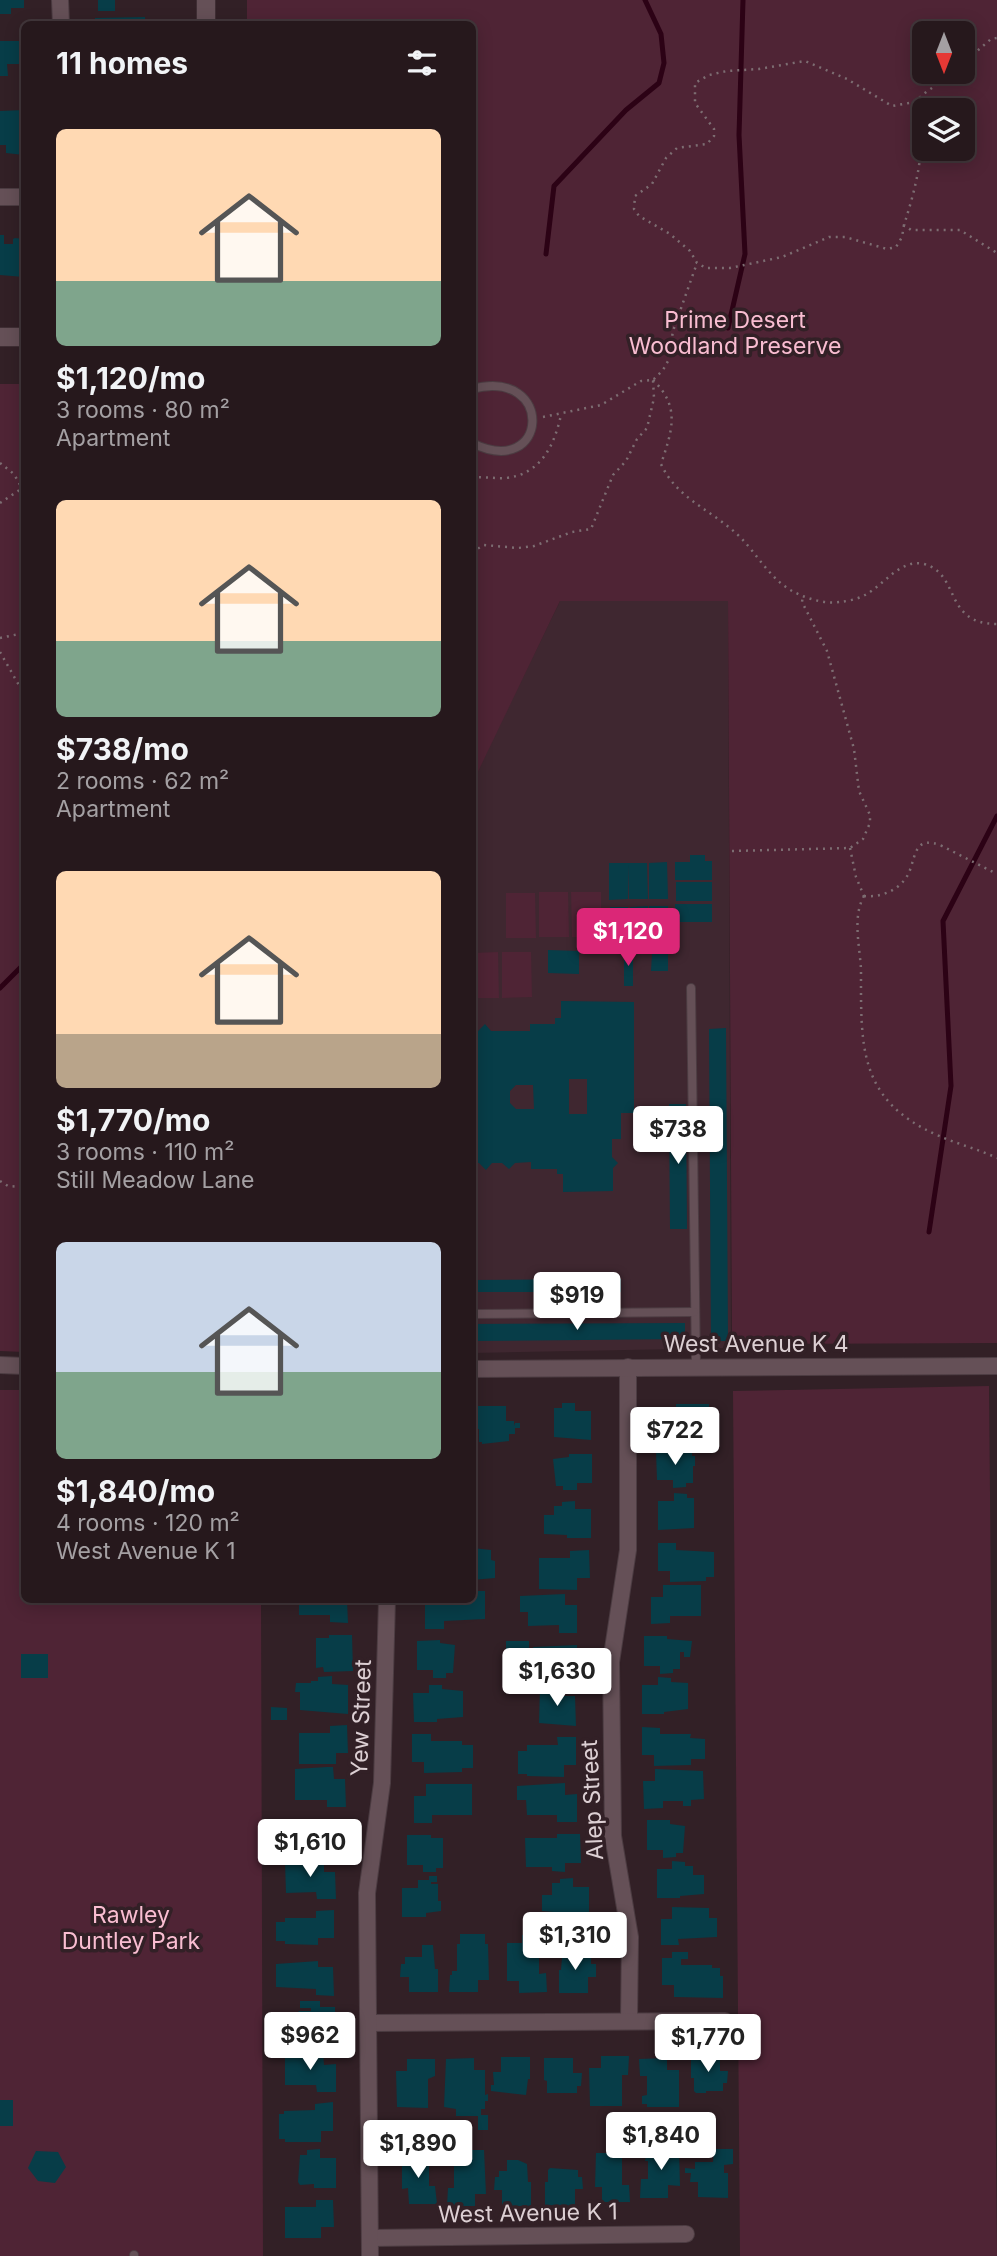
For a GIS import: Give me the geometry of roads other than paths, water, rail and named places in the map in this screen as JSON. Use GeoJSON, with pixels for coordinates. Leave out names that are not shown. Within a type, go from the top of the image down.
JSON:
{"type":"FeatureCollection","features":[{"type":"Feature","properties":{"kind":"street"},"geometry":{"type":"LineString","coordinates":[[60,0],[61,21]]}},
{"type":"Feature","properties":{"kind":"street"},"geometry":{"type":"LineString","coordinates":[[206,0],[206,21]]}},
{"type":"Feature","properties":{"kind":"street"},"geometry":{"type":"LineString","coordinates":[[0,197],[21,197]]}},
{"type":"Feature","properties":{"kind":"street"},"geometry":{"type":"LineString","coordinates":[[0,337],[21,337]]}},
{"type":"Feature","properties":{"kind":"street"},"geometry":{"type":"LineString","coordinates":[[0,1365],[21,1366]]}},
{"type":"Feature","properties":{"kind":"street","name":"West Avenue K 4"},"geometry":{"type":"LineString","coordinates":[[476,1369],[997,1366]]}},
{"type":"Feature","properties":{"kind":"street","name":"Alep Street"},"geometry":{"type":"LineString","coordinates":[[628,1367],[628,1550],[611,1662],[613,1836],[630,1937],[629,2021]]}},
{"type":"Feature","properties":{"kind":"street","name":"Yew Street"},"geometry":{"type":"LineString","coordinates":[[370,2256],[367,1893],[382,1783],[387,1603]]}},
{"type":"Feature","properties":{"kind":"street"},"geometry":{"type":"LineString","coordinates":[[369,2023],[725,2021]]}},
{"type":"Feature","properties":{"kind":"street","name":"West Avenue K 1"},"geometry":{"type":"LineString","coordinates":[[370,2238],[686,2234]]}},
{"type":"Feature","properties":{"kind":"lane"},"geometry":{"type":"LineString","coordinates":[[476,388],[498,385],[515,390],[530,404],[533,418],[531,432],[524,444],[511,450],[496,451],[476,444]]}},
{"type":"Feature","properties":{"kind":"lane"},"geometry":{"type":"LineString","coordinates":[[691,988],[696,1367]]}},
{"type":"Feature","properties":{"kind":"lane"},"geometry":{"type":"LineString","coordinates":[[476,1314],[694,1312]]}},
{"type":"Feature","properties":{"kind":"waterway"},"geometry":{"type":"LineString","coordinates":[[546,254],[554,186],[626,110],[659,83],[664,63],[661,34],[645,0]]}},
{"type":"Feature","properties":{"kind":"waterway"},"geometry":{"type":"LineString","coordinates":[[728,328],[745,254],[739,135],[743,0]]}},
{"type":"Feature","properties":{"kind":"waterway"},"geometry":{"type":"LineString","coordinates":[[929,1232],[951,1086],[943,921],[997,816]]}},
{"type":"Feature","properties":{"kind":"waterway"},"geometry":{"type":"LineString","coordinates":[[0,988],[21,967]]}},
{"type":"Feature","properties":{"kind":"park label","name":"Prime Desert Woodland Preserve"},"geometry":{"type":"Point","coordinates":[735,333]}},
{"type":"Feature","properties":{"kind":"park label","name":"Rawley Duntley Park"},"geometry":{"type":"Point","coordinates":[131,1928]}}]}
